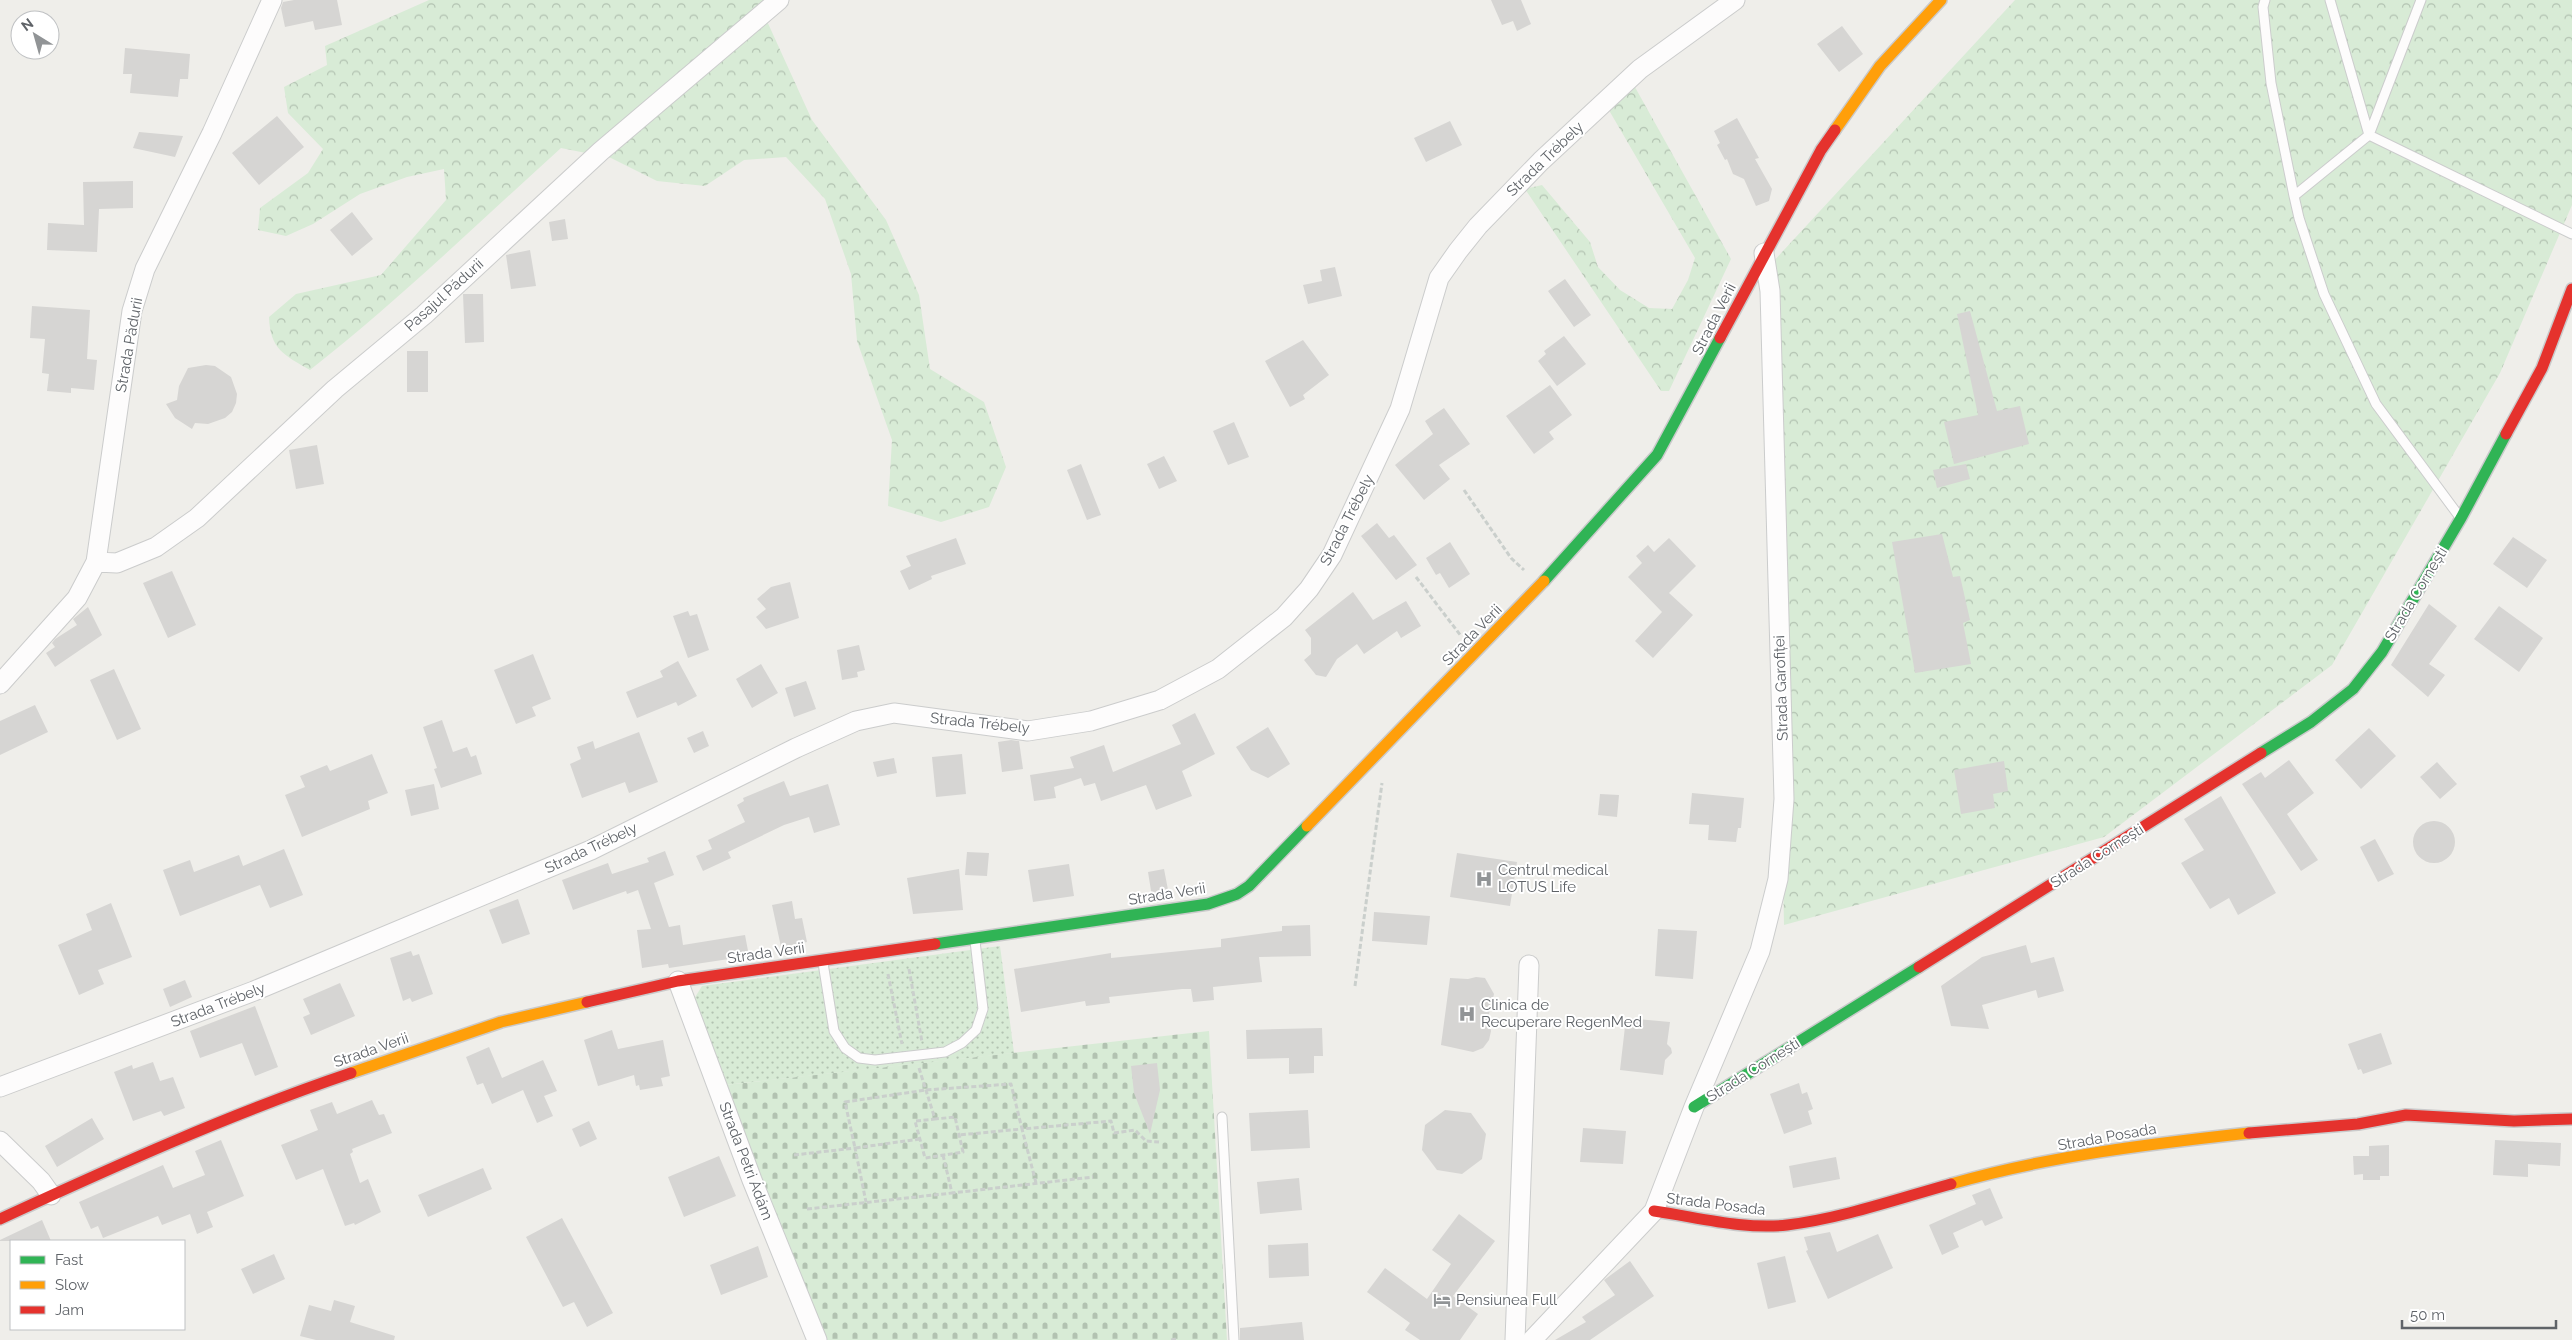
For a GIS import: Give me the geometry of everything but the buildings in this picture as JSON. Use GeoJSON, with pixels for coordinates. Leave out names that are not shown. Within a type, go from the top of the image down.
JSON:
{"type":"FeatureCollection","features":[{"type":"Feature","properties":{"kind":"street","name":"Strada Pădurii"},"geometry":{"type":"LineString","coordinates":[[0,684],[77,598],[96,562],[132,311],[146,269],[212,133],[272,0]]}},
{"type":"Feature","properties":{"kind":"street","name":"Pasajul Pădurii"},"geometry":{"type":"LineString","coordinates":[[96,562],[117,563],[156,546],[197,518],[335,389],[424,315],[601,151],[778,0]]}},
{"type":"Feature","properties":{"kind":"street","name":"Strada Trébely"},"geometry":{"type":"LineString","coordinates":[[0,1087],[254,991],[582,854],[796,748],[856,721],[894,713],[1028,730],[1091,721],[1160,700],[1218,669],[1284,617],[1309,589],[1332,555],[1400,409],[1439,278],[1458,250],[1478,226],[1541,161],[1640,69],[1735,0]]}},
{"type":"Feature","properties":{"kind":"street","name":"Strada Verii"},"geometry":{"type":"LineString","coordinates":[[0,1220],[50,1194],[280,1097],[483,1028],[582,1002],[678,981],[1208,904],[1237,894],[1249,886],[1535,591],[1657,454],[1698,382],[1764,253],[1821,150],[1880,66],[1941,0]]}},
{"type":"Feature","properties":{"kind":"street","name":"Strada Garofiței"},"geometry":{"type":"LineString","coordinates":[[1694,1107],[1760,951],[1778,870],[1784,799],[1770,300],[1764,253]]}},
{"type":"Feature","properties":{"kind":"street","name":"Strada Cornești"},"geometry":{"type":"LineString","coordinates":[[1532,1340],[1654,1211],[1694,1107],[2311,722],[2353,688],[2382,652],[2461,518],[2542,368],[2572,289]]}},
{"type":"Feature","properties":{"kind":"street"},"geometry":{"type":"LineString","coordinates":[[1516,1340],[1529,965]]}},
{"type":"Feature","properties":{"kind":"street","name":"Strada Petri Ádám"},"geometry":{"type":"LineString","coordinates":[[678,981],[752,1180],[817,1340]]}},
{"type":"Feature","properties":{"kind":"street","name":"Strada Posada"},"geometry":{"type":"LineString","coordinates":[[1654,1211],[1742,1224],[1786,1225],[1850,1213],[1986,1174],[2141,1145],[2297,1127],[2358,1124],[2406,1115],[2514,1122],[2572,1119]]}},
{"type":"Feature","properties":{"kind":"street"},"geometry":{"type":"LineString","coordinates":[[0,1141],[41,1181],[50,1194]]}},
{"type":"Feature","properties":{"kind":"lane"},"geometry":{"type":"LineString","coordinates":[[2265,0],[2263,7],[2271,83],[2294,196],[2324,294],[2376,404],[2461,518]]}},
{"type":"Feature","properties":{"kind":"lane"},"geometry":{"type":"LineString","coordinates":[[2330,0],[2369,135],[2572,234]]}},
{"type":"Feature","properties":{"kind":"lane"},"geometry":{"type":"LineString","coordinates":[[2294,196],[2369,135],[2421,0]]}},
{"type":"Feature","properties":{"kind":"lane"},"geometry":{"type":"LineString","coordinates":[[822,960],[834,1031],[845,1048],[859,1058],[876,1060],[945,1052],[962,1043],[976,1030],[983,1009],[975,939]]}},
{"type":"Feature","properties":{"kind":"lane"},"geometry":{"type":"LineString","coordinates":[[1222,1117],[1234,1340]]}},
{"type":"Feature","properties":{"kind":"path"},"geometry":{"type":"LineString","coordinates":[[1464,490],[1511,558],[1528,573]]}},
{"type":"Feature","properties":{"kind":"path"},"geometry":{"type":"LineString","coordinates":[[1416,577],[1464,639]]}},
{"type":"Feature","properties":{"kind":"path"},"geometry":{"type":"LineString","coordinates":[[1355,986],[1382,778]]}},
{"type":"Feature","properties":{"kind":"path"},"geometry":{"type":"LineString","coordinates":[[908,965],[926,1090],[935,1119]]}},
{"type":"Feature","properties":{"kind":"path"},"geometry":{"type":"LineString","coordinates":[[887,968],[905,1057]]}},
{"type":"Feature","properties":{"kind":"path"},"geometry":{"type":"LineString","coordinates":[[866,1202],[845,1102],[926,1090],[1011,1084],[1036,1184]]}},
{"type":"Feature","properties":{"kind":"path"},"geometry":{"type":"LineString","coordinates":[[955,1116],[959,1135],[963,1152],[924,1158],[916,1121],[955,1116]]}},
{"type":"Feature","properties":{"kind":"path"},"geometry":{"type":"LineString","coordinates":[[959,1135],[1111,1120],[1114,1133],[1135,1130],[1146,1141],[1159,1142]]}},
{"type":"Feature","properties":{"kind":"path"},"geometry":{"type":"LineString","coordinates":[[794,1155],[920,1139]]}},
{"type":"Feature","properties":{"kind":"path"},"geometry":{"type":"LineString","coordinates":[[943,1155],[952,1193]]}},
{"type":"Feature","properties":{"kind":"path"},"geometry":{"type":"LineString","coordinates":[[807,1209],[1093,1177]]}},
{"type":"Feature","properties":{"kind":"path"},"geometry":{"type":"LineString","coordinates":[[1171,1340],[1176,1339]]}},
{"type":"Feature","properties":{"kind":"green space"},"geometry":{"type":"Polygon","coordinates":[[[429,0],[773,0],[766,19],[812,120],[886,220],[919,295],[930,369],[984,402],[1006,467],[989,507],[941,522],[888,506],[892,440],[857,341],[851,274],[825,199],[786,157],[744,160],[705,186],[657,181],[611,158],[561,148],[406,289],[310,370],[280,350],[272,337],[269,317],[296,294],[381,275],[446,200],[444,169],[407,177],[360,194],[313,224],[286,236],[258,230],[260,208],[308,173],[323,149],[288,113],[284,87],[327,65],[325,46],[429,0]]]}},
{"type":"Feature","properties":{"kind":"green space"},"geometry":{"type":"Polygon","coordinates":[[[2015,0],[2572,0],[2572,205],[2500,373],[2332,665],[2104,837],[1784,925],[1771,264],[2015,0]]]}},
{"type":"Feature","properties":{"kind":"green space"},"geometry":{"type":"Polygon","coordinates":[[[1631,80],[1731,259],[1669,391],[1661,391],[1525,189],[1542,185],[1590,242],[1598,267],[1620,290],[1649,308],[1672,309],[1688,280],[1695,258],[1610,112],[1609,102],[1631,80]]]}},
{"type":"Feature","properties":{"kind":"green space"},"geometry":{"type":"Polygon","coordinates":[[[1000,946],[1014,1053],[725,1085],[694,999],[702,986],[1000,946]]]}},
{"type":"Feature","properties":{"kind":"green space"},"geometry":{"type":"Polygon","coordinates":[[[1209,1031],[1227,1340],[821,1340],[725,1085],[1209,1031]]]}},
{"type":"Feature","properties":{"kind":"traffic: fast"},"geometry":{"type":"LineString","coordinates":[[1544,581],[1657,455],[1720,338]]}},
{"type":"Feature","properties":{"kind":"traffic: fast"},"geometry":{"type":"LineString","coordinates":[[2261,753],[2311,722],[2353,689],[2382,652],[2461,518],[2506,434]]}},
{"type":"Feature","properties":{"kind":"traffic: fast"},"geometry":{"type":"LineString","coordinates":[[935,944],[1208,904],[1237,894],[1249,886],[1307,826]]}},
{"type":"Feature","properties":{"kind":"traffic: fast"},"geometry":{"type":"LineString","coordinates":[[1694,1107],[1919,967]]}},
{"type":"Feature","properties":{"kind":"traffic: slow"},"geometry":{"type":"LineString","coordinates":[[1835,130],[1880,66],[1941,0]]}},
{"type":"Feature","properties":{"kind":"traffic: slow"},"geometry":{"type":"LineString","coordinates":[[1307,826],[1544,581]]}},
{"type":"Feature","properties":{"kind":"traffic: slow"},"geometry":{"type":"LineString","coordinates":[[351,1073],[501,1022],[587,1002]]}},
{"type":"Feature","properties":{"kind":"traffic: slow"},"geometry":{"type":"LineString","coordinates":[[1951,1184],[2062,1158],[2249,1133]]}},
{"type":"Feature","properties":{"kind":"traffic: jam"},"geometry":{"type":"LineString","coordinates":[[1720,338],[1821,150],[1835,130]]}},
{"type":"Feature","properties":{"kind":"traffic: jam"},"geometry":{"type":"LineString","coordinates":[[2506,434],[2542,368],[2572,289]]}},
{"type":"Feature","properties":{"kind":"traffic: jam"},"geometry":{"type":"LineString","coordinates":[[1919,967],[2261,753]]}},
{"type":"Feature","properties":{"kind":"traffic: jam"},"geometry":{"type":"LineString","coordinates":[[587,1002],[678,981],[935,944]]}},
{"type":"Feature","properties":{"kind":"traffic: jam"},"geometry":{"type":"LineString","coordinates":[[0,1219],[217,1123],[351,1073]]}},
{"type":"Feature","properties":{"kind":"traffic: jam"},"geometry":{"type":"LineString","coordinates":[[2249,1133],[2358,1124],[2406,1115],[2514,1121],[2572,1119]]}},
{"type":"Feature","properties":{"kind":"traffic: jam"},"geometry":{"type":"LineString","coordinates":[[1654,1211],[1754,1226],[1787,1225],[1829,1218],[1951,1184]]}},
{"type":"Feature","properties":{"kind":"place","name":"Centrul medical LOTUS Life"},"geometry":{"type":"Point","coordinates":[1484,879]}},
{"type":"Feature","properties":{"kind":"place","name":"Clinica de Recuperare RegenMed"},"geometry":{"type":"Point","coordinates":[1467,1014]}},
{"type":"Feature","properties":{"kind":"place","name":"Pensiunea Full"},"geometry":{"type":"Point","coordinates":[1442,1300]}}]}
